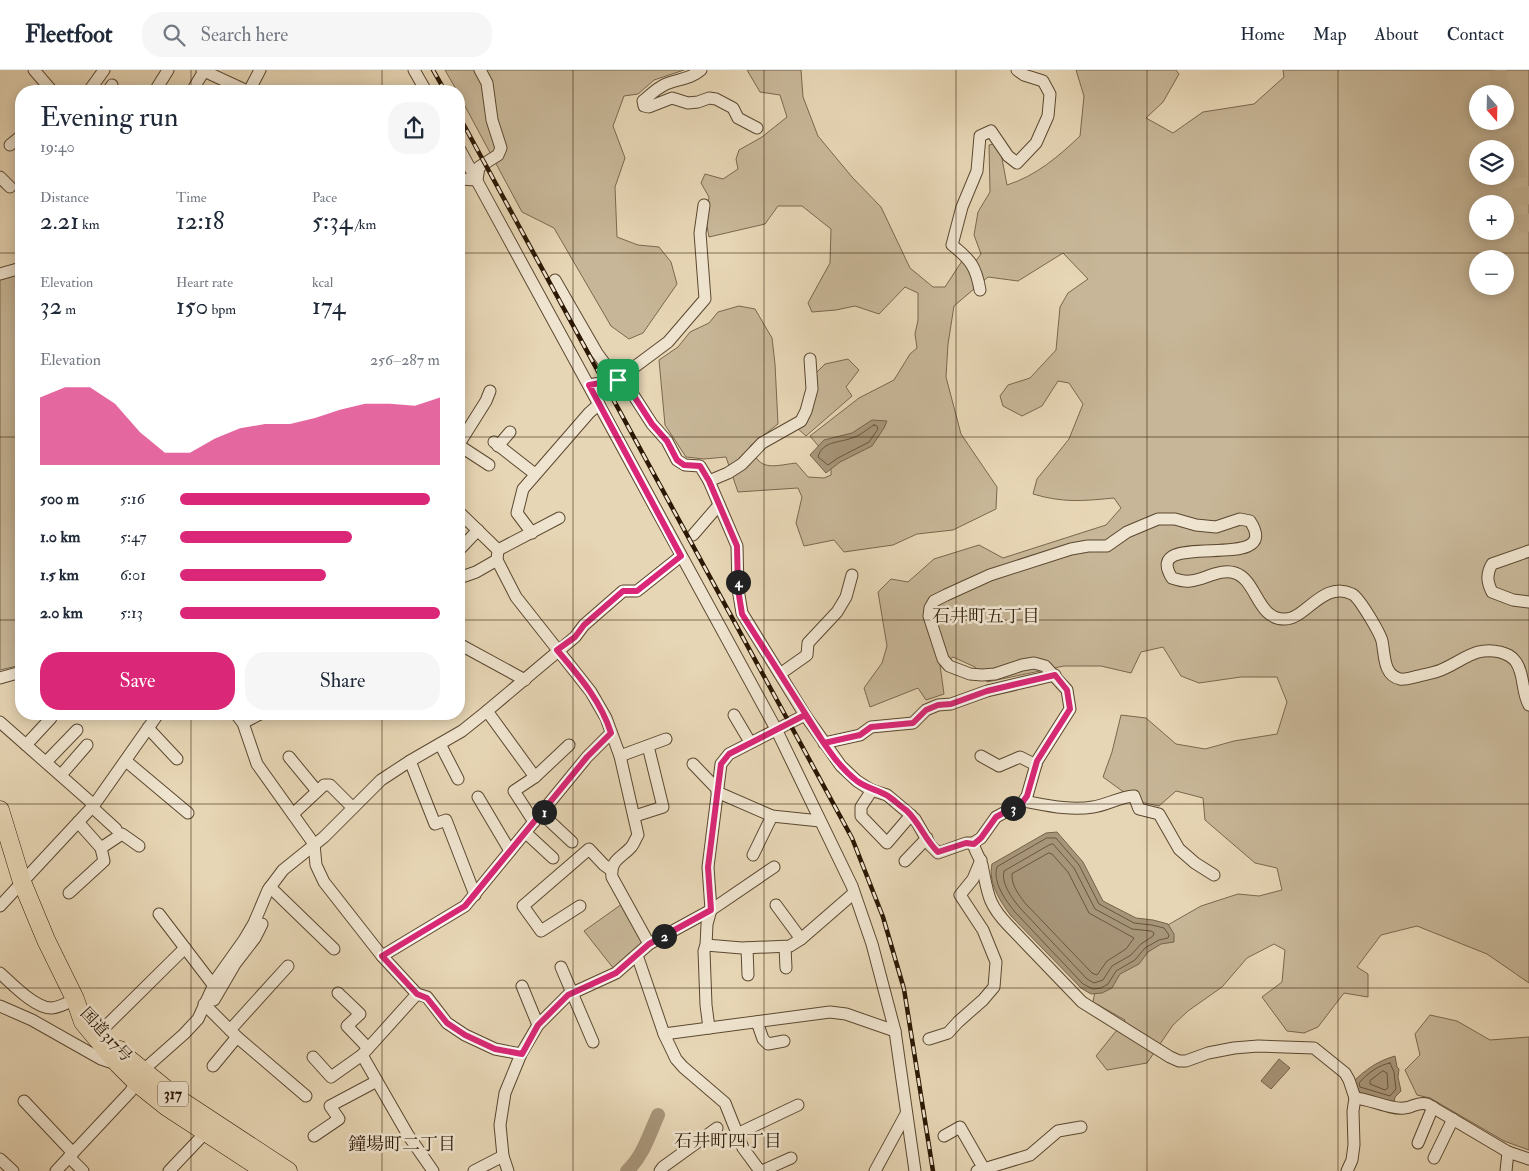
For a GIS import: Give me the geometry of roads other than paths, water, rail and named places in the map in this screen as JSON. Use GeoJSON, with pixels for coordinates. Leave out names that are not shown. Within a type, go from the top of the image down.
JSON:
{"type":"FeatureCollection","features":[{"type":"Feature","properties":{"kind":"highway","name":"国道317号"},"geometry":{"type":"LineString","coordinates":[[0,810],[22,882],[83,1022],[118,1064],[177,1098],[288,1171]]}},
{"type":"Feature","properties":{"kind":"highway","name":"国道317号"},"geometry":{"type":"LineString","coordinates":[[74,999],[92,1015],[167,1107],[265,1171]]}},
{"type":"Feature","properties":{"kind":"street"},"geometry":{"type":"LineString","coordinates":[[34,70],[47,85]]}},
{"type":"Feature","properties":{"kind":"street"},"geometry":{"type":"LineString","coordinates":[[93,85],[104,70]]}},
{"type":"Feature","properties":{"kind":"street"},"geometry":{"type":"LineString","coordinates":[[159,85],[168,70]]}},
{"type":"Feature","properties":{"kind":"street"},"geometry":{"type":"LineString","coordinates":[[195,85],[203,70],[234,85]]}},
{"type":"Feature","properties":{"kind":"street"},"geometry":{"type":"LineString","coordinates":[[251,85],[260,70]]}},
{"type":"Feature","properties":{"kind":"street"},"geometry":{"type":"LineString","coordinates":[[414,70],[423,85]]}},
{"type":"Feature","properties":{"kind":"street"},"geometry":{"type":"LineString","coordinates":[[477,180],[479,166],[498,155],[501,148],[492,120],[486,83],[480,70]]}},
{"type":"Feature","properties":{"kind":"street"},"geometry":{"type":"LineString","coordinates":[[701,70],[688,78],[664,85],[656,90],[643,101],[644,106],[672,98],[688,102],[698,102],[709,98],[716,99],[733,108],[738,118],[757,128]]}},
{"type":"Feature","properties":{"kind":"street"},"geometry":{"type":"LineString","coordinates":[[980,290],[977,273],[966,256],[952,245],[962,207],[977,171],[980,136],[991,131],[1008,156],[1017,163],[1036,143],[1048,116],[1050,94],[1043,81],[1024,75],[1017,70]]}},
{"type":"Feature","properties":{"kind":"street"},"geometry":{"type":"LineString","coordinates":[[221,85],[224,81]]}},
{"type":"Feature","properties":{"kind":"street"},"geometry":{"type":"LineString","coordinates":[[10,145],[15,141]]}},
{"type":"Feature","properties":{"kind":"street"},"geometry":{"type":"LineString","coordinates":[[465,159],[776,729],[854,893],[872,944],[895,1031],[916,1171]]}},
{"type":"Feature","properties":{"kind":"street"},"geometry":{"type":"LineString","coordinates":[[0,177],[10,187]]}},
{"type":"Feature","properties":{"kind":"street"},"geometry":{"type":"LineString","coordinates":[[465,179],[477,180]]}},
{"type":"Feature","properties":{"kind":"street"},"geometry":{"type":"LineString","coordinates":[[589,385],[618,380],[668,342],[705,299],[700,233],[704,205]]}},
{"type":"Feature","properties":{"kind":"street"},"geometry":{"type":"LineString","coordinates":[[0,274],[15,270]]}},
{"type":"Feature","properties":{"kind":"street"},"geometry":{"type":"LineString","coordinates":[[555,280],[588,339],[618,380],[632,393],[652,424],[667,441],[677,460],[684,465],[700,466],[709,481],[737,546],[738,589],[742,614],[805,715],[841,766],[857,781],[872,790],[887,795],[911,815],[930,845],[938,852],[966,843],[974,844],[981,838],[996,817],[1024,801],[1036,765],[1070,709],[1067,690],[1045,666],[1034,663],[995,674],[982,675],[970,674],[949,666],[943,659],[932,630],[929,616],[930,608],[934,601],[990,575],[1071,549],[1088,546],[1107,546],[1127,532],[1158,519],[1175,519],[1196,525],[1216,526],[1240,519],[1250,521],[1255,528],[1255,538],[1249,546],[1238,550],[1180,552],[1167,563],[1168,572],[1172,578],[1191,581],[1221,573],[1234,573],[1244,579],[1271,616],[1282,620],[1293,619],[1310,604],[1332,592],[1342,591],[1353,594],[1360,601],[1381,640],[1386,667],[1394,676],[1402,679],[1412,678],[1440,670],[1468,655],[1484,650],[1508,654],[1515,660],[1521,670],[1524,693],[1529,705]]}},
{"type":"Feature","properties":{"kind":"street"},"geometry":{"type":"LineString","coordinates":[[709,481],[728,473],[742,464],[762,443],[801,421],[806,411],[812,388],[810,359]]}},
{"type":"Feature","properties":{"kind":"street"},"geometry":{"type":"LineString","coordinates":[[465,434],[486,401],[490,391]]}},
{"type":"Feature","properties":{"kind":"street"},"geometry":{"type":"LineString","coordinates":[[532,533],[516,513],[522,489],[599,404]]}},
{"type":"Feature","properties":{"kind":"street"},"geometry":{"type":"LineString","coordinates":[[510,432],[496,444],[535,474]]}},
{"type":"Feature","properties":{"kind":"street"},"geometry":{"type":"LineString","coordinates":[[465,449],[489,465]]}},
{"type":"Feature","properties":{"kind":"street"},"geometry":{"type":"LineString","coordinates":[[693,535],[719,504]]}},
{"type":"Feature","properties":{"kind":"street"},"geometry":{"type":"LineString","coordinates":[[465,518],[478,530],[498,555],[516,597],[591,692],[606,718],[620,756],[638,835],[632,846],[617,859],[612,870],[612,877],[649,944]]}},
{"type":"Feature","properties":{"kind":"street"},"geometry":{"type":"LineString","coordinates":[[465,576],[476,572],[498,555],[559,518]]}},
{"type":"Feature","properties":{"kind":"street"},"geometry":{"type":"LineString","coordinates":[[465,544],[478,530]]}},
{"type":"Feature","properties":{"kind":"street"},"geometry":{"type":"LineString","coordinates":[[1529,551],[1492,564],[1488,572],[1488,583],[1492,592],[1513,600],[1529,602]]}},
{"type":"Feature","properties":{"kind":"street"},"geometry":{"type":"LineString","coordinates":[[247,942],[270,887],[284,870],[324,837],[382,780],[410,761],[462,731],[525,680],[557,650],[575,637],[584,625],[623,591],[637,591],[681,556]]}},
{"type":"Feature","properties":{"kind":"street"},"geometry":{"type":"LineString","coordinates":[[780,674],[808,655],[808,643],[837,612],[846,597],[852,575]]}},
{"type":"Feature","properties":{"kind":"street"},"geometry":{"type":"LineString","coordinates":[[465,647],[525,680]]}},
{"type":"Feature","properties":{"kind":"street"},"geometry":{"type":"LineString","coordinates":[[0,678],[15,674]]}},
{"type":"Feature","properties":{"kind":"street"},"geometry":{"type":"LineString","coordinates":[[824,743],[860,735],[871,727],[913,723],[926,710],[938,705],[951,704],[987,691],[1055,675]]}},
{"type":"Feature","properties":{"kind":"street"},"geometry":{"type":"LineString","coordinates":[[487,711],[535,777]]}},
{"type":"Feature","properties":{"kind":"street"},"geometry":{"type":"LineString","coordinates":[[734,715],[750,742]]}},
{"type":"Feature","properties":{"kind":"street"},"geometry":{"type":"LineString","coordinates":[[710,1028],[706,1004],[704,951],[707,924],[711,910],[708,867],[721,764],[729,754],[805,715]]}},
{"type":"Feature","properties":{"kind":"street"},"geometry":{"type":"LineString","coordinates":[[26,745],[49,720]]}},
{"type":"Feature","properties":{"kind":"street"},"geometry":{"type":"LineString","coordinates":[[0,906],[93,806],[154,720]]}},
{"type":"Feature","properties":{"kind":"street"},"geometry":{"type":"LineString","coordinates":[[241,720],[257,764],[314,844],[316,865],[324,882],[382,956],[417,994],[427,998],[447,1023],[465,1035],[495,1049],[522,1054]]}},
{"type":"Feature","properties":{"kind":"street"},"geometry":{"type":"LineString","coordinates":[[0,722],[61,775],[116,829]]}},
{"type":"Feature","properties":{"kind":"street"},"geometry":{"type":"LineString","coordinates":[[148,728],[177,759]]}},
{"type":"Feature","properties":{"kind":"street"},"geometry":{"type":"LineString","coordinates":[[46,762],[77,730]]}},
{"type":"Feature","properties":{"kind":"street"},"geometry":{"type":"LineString","coordinates":[[382,956],[465,906],[587,757],[611,733]]}},
{"type":"Feature","properties":{"kind":"street"},"geometry":{"type":"LineString","coordinates":[[620,756],[666,739]]}},
{"type":"Feature","properties":{"kind":"street"},"geometry":{"type":"LineString","coordinates":[[440,744],[458,779]]}},
{"type":"Feature","properties":{"kind":"street"},"geometry":{"type":"LineString","coordinates":[[569,745],[535,777],[514,791],[538,818],[572,842]]}},
{"type":"Feature","properties":{"kind":"street"},"geometry":{"type":"LineString","coordinates":[[61,775],[87,746]]}},
{"type":"Feature","properties":{"kind":"street"},"geometry":{"type":"LineString","coordinates":[[635,816],[663,807],[648,746]]}},
{"type":"Feature","properties":{"kind":"street"},"geometry":{"type":"LineString","coordinates":[[981,756],[999,766],[1020,757],[1036,765]]}},
{"type":"Feature","properties":{"kind":"street"},"geometry":{"type":"LineString","coordinates":[[289,757],[317,792]]}},
{"type":"Feature","properties":{"kind":"street"},"geometry":{"type":"LineString","coordinates":[[126,761],[188,812]]}},
{"type":"Feature","properties":{"kind":"street"},"geometry":{"type":"LineString","coordinates":[[410,761],[435,824],[446,820],[475,895]]}},
{"type":"Feature","properties":{"kind":"street"},"geometry":{"type":"LineString","coordinates":[[693,764],[717,790],[772,816],[820,821]]}},
{"type":"Feature","properties":{"kind":"street"},"geometry":{"type":"LineString","coordinates":[[293,814],[324,785],[330,785],[353,808]]}},
{"type":"Feature","properties":{"kind":"street"},"geometry":{"type":"LineString","coordinates":[[872,790],[861,807],[861,816],[887,842],[911,815]]}},
{"type":"Feature","properties":{"kind":"street"},"geometry":{"type":"LineString","coordinates":[[1024,801],[1078,810],[1096,807],[1123,797],[1134,796],[1139,808],[1159,814],[1179,849],[1195,863],[1214,875]]}},
{"type":"Feature","properties":{"kind":"street"},"geometry":{"type":"LineString","coordinates":[[478,797],[510,852]]}},
{"type":"Feature","properties":{"kind":"street"},"geometry":{"type":"LineString","coordinates":[[753,856],[772,816]]}},
{"type":"Feature","properties":{"kind":"street"},"geometry":{"type":"LineString","coordinates":[[69,893],[104,861],[101,848],[78,822]]}},
{"type":"Feature","properties":{"kind":"street"},"geometry":{"type":"LineString","coordinates":[[526,833],[553,858]]}},
{"type":"Feature","properties":{"kind":"street"},"geometry":{"type":"LineString","coordinates":[[101,848],[122,834],[139,846]]}},
{"type":"Feature","properties":{"kind":"street"},"geometry":{"type":"LineString","coordinates":[[905,861],[927,838]]}},
{"type":"Feature","properties":{"kind":"street"},"geometry":{"type":"LineString","coordinates":[[974,844],[975,852],[981,860],[989,899],[997,913],[1082,1002],[1179,1061],[1234,1048],[1258,1046],[1314,1048],[1345,1073],[1350,1080],[1355,1098],[1353,1111],[1354,1145],[1352,1160],[1347,1171]]}},
{"type":"Feature","properties":{"kind":"street"},"geometry":{"type":"LineString","coordinates":[[580,906],[541,931],[523,906],[589,849],[604,865],[612,870]]}},
{"type":"Feature","properties":{"kind":"street"},"geometry":{"type":"LineString","coordinates":[[929,1039],[948,1033],[994,987],[996,962],[982,930],[960,895],[973,879],[981,860]]}},
{"type":"Feature","properties":{"kind":"street"},"geometry":{"type":"LineString","coordinates":[[508,1171],[503,1156],[500,1125],[506,1093],[522,1054],[538,1025],[568,995],[616,973],[649,944],[711,910],[774,868]]}},
{"type":"Feature","properties":{"kind":"street"},"geometry":{"type":"LineString","coordinates":[[270,887],[334,949]]}},
{"type":"Feature","properties":{"kind":"street"},"geometry":{"type":"LineString","coordinates":[[706,945],[747,948],[790,946],[801,940],[854,893]]}},
{"type":"Feature","properties":{"kind":"street"},"geometry":{"type":"LineString","coordinates":[[776,905],[801,940]]}},
{"type":"Feature","properties":{"kind":"street"},"geometry":{"type":"LineString","coordinates":[[159,914],[214,986]]}},
{"type":"Feature","properties":{"kind":"street"},"geometry":{"type":"LineString","coordinates":[[56,1171],[130,1092],[149,1065],[198,1020],[235,958],[262,924]]}},
{"type":"Feature","properties":{"kind":"street"},"geometry":{"type":"LineString","coordinates":[[785,946],[786,968]]}},
{"type":"Feature","properties":{"kind":"street"},"geometry":{"type":"LineString","coordinates":[[103,1029],[185,948]]}},
{"type":"Feature","properties":{"kind":"street"},"geometry":{"type":"LineString","coordinates":[[747,948],[748,975]]}},
{"type":"Feature","properties":{"kind":"street"},"geometry":{"type":"LineString","coordinates":[[637,956],[664,1034],[676,1059],[725,1103],[743,1148],[761,1171],[790,1158]]}},
{"type":"Feature","properties":{"kind":"street"},"geometry":{"type":"LineString","coordinates":[[214,1066],[234,1034],[288,966]]}},
{"type":"Feature","properties":{"kind":"street"},"geometry":{"type":"LineString","coordinates":[[561,967],[593,1042]]}},
{"type":"Feature","properties":{"kind":"street"},"geometry":{"type":"LineString","coordinates":[[0,973],[32,1001],[50,1008],[62,1006],[74,999]]}},
{"type":"Feature","properties":{"kind":"street"},"geometry":{"type":"LineString","coordinates":[[207,1006],[214,986],[225,975]]}},
{"type":"Feature","properties":{"kind":"street"},"geometry":{"type":"LineString","coordinates":[[522,986],[538,1025]]}},
{"type":"Feature","properties":{"kind":"street"},"geometry":{"type":"LineString","coordinates":[[338,993],[360,1014],[348,1026],[365,1051],[376,1080],[408,1135],[433,1171]]}},
{"type":"Feature","properties":{"kind":"street"},"geometry":{"type":"LineString","coordinates":[[313,1057],[331,1077],[365,1051],[417,994]]}},
{"type":"Feature","properties":{"kind":"street"},"geometry":{"type":"LineString","coordinates":[[0,1006],[32,1020],[101,1059],[118,1064]]}},
{"type":"Feature","properties":{"kind":"street"},"geometry":{"type":"LineString","coordinates":[[207,1006],[234,1034],[306,1096]]}},
{"type":"Feature","properties":{"kind":"street"},"geometry":{"type":"LineString","coordinates":[[664,1034],[830,1012],[846,1014],[895,1031]]}},
{"type":"Feature","properties":{"kind":"street"},"geometry":{"type":"LineString","coordinates":[[757,1022],[763,1039],[768,1044],[784,1041]]}},
{"type":"Feature","properties":{"kind":"street"},"geometry":{"type":"LineString","coordinates":[[314,1136],[339,1119],[330,1106],[376,1080]]}},
{"type":"Feature","properties":{"kind":"street"},"geometry":{"type":"LineString","coordinates":[[1355,1098],[1367,1099],[1398,1108],[1406,1108],[1420,1102],[1433,1107],[1508,1152],[1529,1158]]}},
{"type":"Feature","properties":{"kind":"street"},"geometry":{"type":"LineString","coordinates":[[24,1102],[83,1171]]}},
{"type":"Feature","properties":{"kind":"street"},"geometry":{"type":"LineString","coordinates":[[738,1134],[798,1105]]}},
{"type":"Feature","properties":{"kind":"street"},"geometry":{"type":"LineString","coordinates":[[1418,1143],[1433,1107]]}},
{"type":"Feature","properties":{"kind":"street"},"geometry":{"type":"LineString","coordinates":[[875,1171],[906,1114]]}},
{"type":"Feature","properties":{"kind":"street"},"geometry":{"type":"LineString","coordinates":[[1434,1158],[1453,1119]]}},
{"type":"Feature","properties":{"kind":"street"},"geometry":{"type":"LineString","coordinates":[[944,1136],[960,1127],[981,1170],[1030,1155],[1058,1131],[1081,1127]]}},
{"type":"Feature","properties":{"kind":"street"},"geometry":{"type":"LineString","coordinates":[[660,1171],[717,1128]]}},
{"type":"Feature","properties":{"kind":"street"},"geometry":{"type":"LineString","coordinates":[[169,1171],[206,1132]]}},
{"type":"Feature","properties":{"kind":"street"},"geometry":{"type":"LineString","coordinates":[[1506,1171],[1508,1152]]}},
{"type":"Feature","properties":{"kind":"street"},"geometry":{"type":"LineString","coordinates":[[474,1171],[503,1156]]}},
{"type":"Feature","properties":{"kind":"street"},"geometry":{"type":"LineString","coordinates":[[0,1159],[13,1171]]}},
{"type":"Feature","properties":{"kind":"water"},"geometry":{"type":"Polygon","coordinates":[[[872,420],[887,421],[872,446],[840,462],[826,473],[810,455],[824,440],[852,433],[872,420]]]}},
{"type":"Feature","properties":{"kind":"water"},"geometry":{"type":"Polygon","coordinates":[[[1057,832],[1083,862],[1103,901],[1136,918],[1168,924],[1174,934],[1174,942],[1161,944],[1148,952],[1139,964],[1120,974],[1112,988],[1102,993],[1091,994],[1081,988],[1011,916],[993,885],[992,864],[1046,833],[1057,832]]]}},
{"type":"Feature","properties":{"kind":"water"},"geometry":{"type":"Polygon","coordinates":[[[1395,1056],[1399,1069],[1398,1077],[1401,1091],[1395,1097],[1394,1102],[1356,1092],[1353,1082],[1358,1077],[1378,1063],[1395,1056]]]}},
{"type":"Feature","properties":{"kind":"water"},"geometry":{"type":"Polygon","coordinates":[[[1279,1059],[1290,1068],[1271,1089],[1261,1081],[1279,1059]]]}},
{"type":"Feature","properties":{"kind":"waterway"},"geometry":{"type":"LineString","coordinates":[[627,1171],[641,1152],[658,1115]]}},
{"type":"Feature","properties":{"kind":"tunnel"},"geometry":{"type":"LineString","coordinates":[[1497,70],[1500,85]]}},
{"type":"Feature","properties":{"kind":"tunnel"},"geometry":{"type":"LineString","coordinates":[[1509,130],[1529,236]]}},
{"type":"Feature","properties":{"kind":"railway"},"geometry":{"type":"LineString","coordinates":[[433,70],[442,85]]}},
{"type":"Feature","properties":{"kind":"railway"},"geometry":{"type":"LineString","coordinates":[[465,127],[852,838],[883,917],[904,989],[933,1171]]}},
{"type":"Feature","properties":{"kind":"district","name":"石井町五丁目"},"geometry":{"type":"Point","coordinates":[986,616]}},
{"type":"Feature","properties":{"kind":"district","name":"石井町四丁目"},"geometry":{"type":"Point","coordinates":[728,1141]}},
{"type":"Feature","properties":{"kind":"district","name":"鐘場町二丁目"},"geometry":{"type":"Point","coordinates":[402,1144]}}]}
